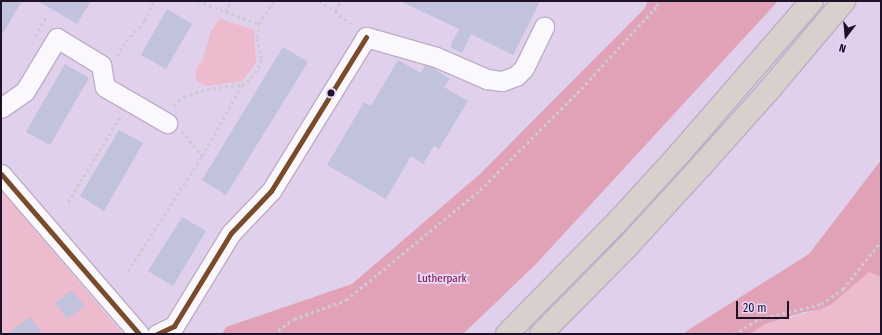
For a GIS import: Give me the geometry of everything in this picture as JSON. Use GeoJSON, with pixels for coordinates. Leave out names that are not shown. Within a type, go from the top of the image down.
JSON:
{"type":"FeatureCollection","features":[{"type":"Feature","properties":{"kind":"highway"},"geometry":{"type":"LineString","coordinates":[[507,334],[624,215],[812,1]]}},
{"type":"Feature","properties":{"kind":"highway"},"geometry":{"type":"LineString","coordinates":[[541,334],[621,253],[703,164],[770,89],[844,1]]}},
{"type":"Feature","properties":{"kind":"street"},"geometry":{"type":"LineString","coordinates":[[156,334],[174,326],[231,233],[271,191],[366,37],[436,57],[487,79],[502,81],[516,76],[524,68],[544,27]]}},
{"type":"Feature","properties":{"kind":"street"},"geometry":{"type":"LineString","coordinates":[[1,108],[25,91],[57,38],[101,65],[105,87],[168,123]]}},
{"type":"Feature","properties":{"kind":"street"},"geometry":{"type":"LineString","coordinates":[[1,174],[139,334]]}},
{"type":"Feature","properties":{"kind":"path"},"geometry":{"type":"LineString","coordinates":[[101,65],[112,64],[126,41],[145,21],[153,1]]}},
{"type":"Feature","properties":{"kind":"path"},"geometry":{"type":"LineString","coordinates":[[198,1],[259,24]]}},
{"type":"Feature","properties":{"kind":"path"},"geometry":{"type":"LineString","coordinates":[[226,12],[230,1]]}},
{"type":"Feature","properties":{"kind":"path"},"geometry":{"type":"LineString","coordinates":[[128,271],[202,156],[242,85],[251,78],[258,68],[261,59],[257,38],[259,24],[274,1]]}},
{"type":"Feature","properties":{"kind":"path"},"geometry":{"type":"LineString","coordinates":[[319,1],[335,11],[366,37]]}},
{"type":"Feature","properties":{"kind":"path"},"geometry":{"type":"LineString","coordinates":[[335,11],[341,1]]}},
{"type":"Feature","properties":{"kind":"path"},"geometry":{"type":"LineString","coordinates":[[273,334],[294,319],[346,300],[480,190],[572,98],[657,6],[659,1]]}},
{"type":"Feature","properties":{"kind":"path"},"geometry":{"type":"LineString","coordinates":[[202,156],[168,123],[184,97],[207,89],[242,85]]}},
{"type":"Feature","properties":{"kind":"path"},"geometry":{"type":"LineString","coordinates":[[68,202],[129,101]]}},
{"type":"Feature","properties":{"kind":"path"},"geometry":{"type":"LineString","coordinates":[[734,334],[759,320],[821,304],[843,289],[881,241]]}},
{"type":"Feature","properties":{"kind":"shaded area"},"geometry":{"type":"Polygon","coordinates":[[[220,19],[254,30],[256,63],[242,81],[208,86],[197,82],[195,71],[203,59],[211,31],[220,19]]]}},
{"type":"Feature","properties":{"kind":"shaded area"},"geometry":{"type":"Polygon","coordinates":[[[1,191],[123,334],[1,334],[1,191]]]}},
{"type":"Feature","properties":{"kind":"shaded area"},"geometry":{"type":"Polygon","coordinates":[[[869,272],[881,277],[881,334],[750,334],[765,324],[819,310],[832,304],[869,272]]]}},
{"type":"Feature","properties":{"kind":"green space","name":"Lutherpark"},"geometry":{"type":"Polygon","coordinates":[[[648,1],[778,1],[536,264],[463,334],[222,334],[226,327],[352,284],[480,174],[645,8],[648,1]]]}},
{"type":"Feature","properties":{"kind":"green space"},"geometry":{"type":"Polygon","coordinates":[[[881,160],[881,277],[869,272],[832,304],[819,310],[804,312],[765,324],[750,334],[684,334],[688,330],[809,254],[881,160]]]}},
{"type":"Feature","properties":{"kind":"building"},"geometry":{"type":"Polygon","coordinates":[[[1,1],[22,1],[1,36],[1,1]]]}},
{"type":"Feature","properties":{"kind":"building"},"geometry":{"type":"Polygon","coordinates":[[[38,1],[91,1],[77,24],[38,1]]]}},
{"type":"Feature","properties":{"kind":"building"},"geometry":{"type":"Polygon","coordinates":[[[400,1],[540,1],[513,55],[471,34],[462,53],[450,47],[459,29],[400,1]]]}},
{"type":"Feature","properties":{"kind":"building"},"geometry":{"type":"Polygon","coordinates":[[[167,9],[192,24],[166,69],[141,55],[167,9]]]}},
{"type":"Feature","properties":{"kind":"building"},"geometry":{"type":"Polygon","coordinates":[[[283,47],[308,62],[226,195],[202,180],[283,47]]]}},
{"type":"Feature","properties":{"kind":"building"},"geometry":{"type":"Polygon","coordinates":[[[398,60],[421,73],[425,65],[429,66],[450,79],[444,87],[468,101],[439,149],[434,146],[423,164],[411,156],[386,199],[327,165],[364,102],[371,106],[398,60]]]}},
{"type":"Feature","properties":{"kind":"building"},"geometry":{"type":"Polygon","coordinates":[[[65,64],[89,78],[50,145],[26,132],[65,64]]]}},
{"type":"Feature","properties":{"kind":"building"},"geometry":{"type":"Polygon","coordinates":[[[119,130],[143,143],[104,211],[80,196],[119,130]]]}},
{"type":"Feature","properties":{"kind":"building"},"geometry":{"type":"Polygon","coordinates":[[[182,217],[206,231],[173,286],[148,271],[182,217]]]}},
{"type":"Feature","properties":{"kind":"building"},"geometry":{"type":"Polygon","coordinates":[[[72,290],[85,306],[67,319],[55,303],[72,290]]]}},
{"type":"Feature","properties":{"kind":"building"},"geometry":{"type":"Polygon","coordinates":[[[30,317],[43,334],[7,334],[30,317]]]}},
{"type":"Feature","properties":{"kind":"transit line"},"geometry":{"type":"LineString","coordinates":[[157,334],[174,326],[231,233],[271,191],[366,37]]}},
{"type":"Feature","properties":{"kind":"transit line"},"geometry":{"type":"LineString","coordinates":[[1,174],[139,334]]}}]}
